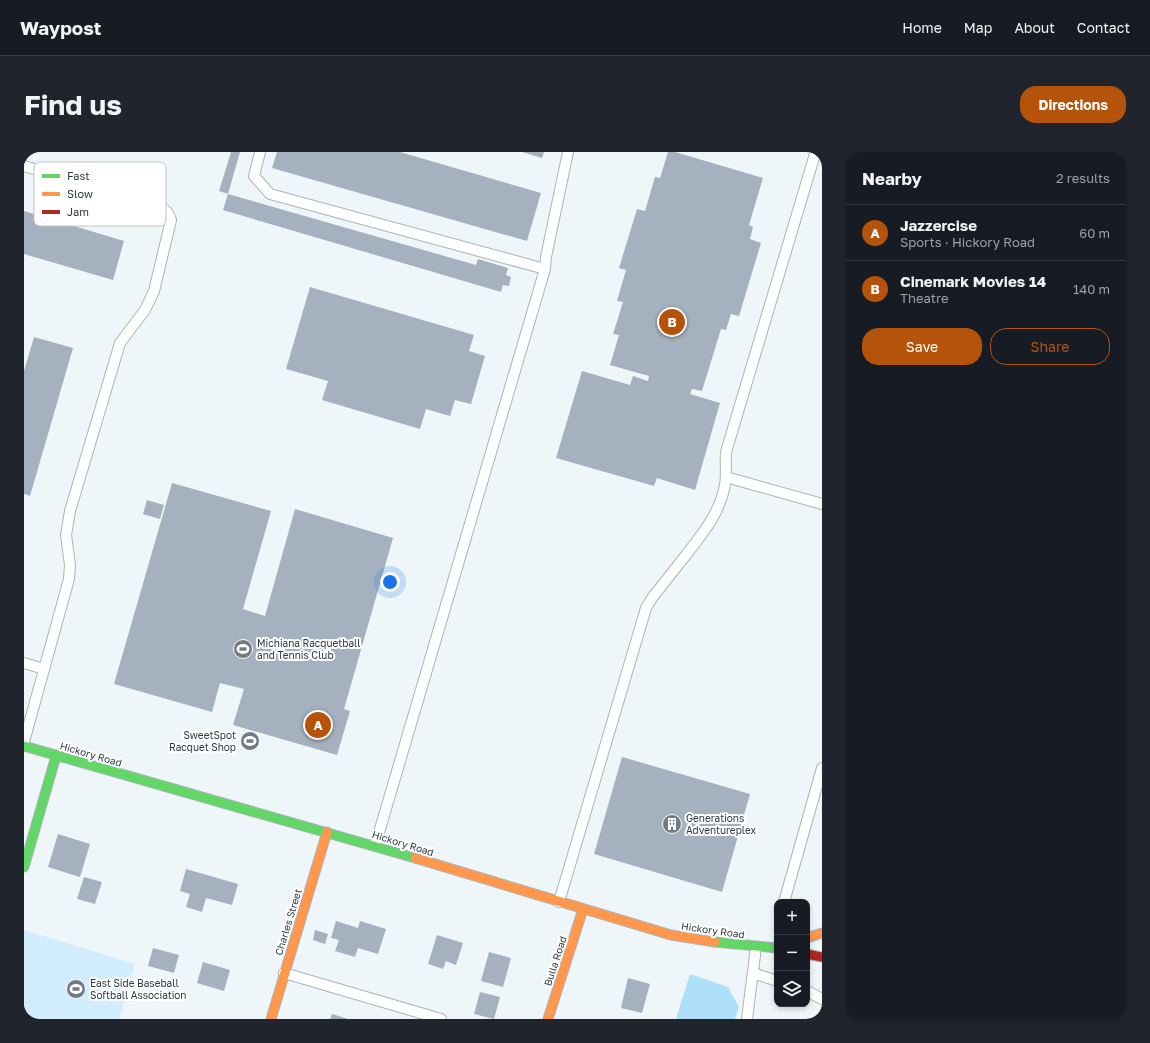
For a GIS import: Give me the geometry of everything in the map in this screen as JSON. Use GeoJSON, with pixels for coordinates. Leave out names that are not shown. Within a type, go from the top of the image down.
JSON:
{"type":"FeatureCollection","features":[{"type":"Feature","properties":{"kind":"street","name":"Hickory Road"},"geometry":{"type":"LineString","coordinates":[[24,746],[375,846],[671,935],[714,943],[774,948]]}},
{"type":"Feature","properties":{"kind":"street"},"geometry":{"type":"LineString","coordinates":[[24,868],[56,756]]}},
{"type":"Feature","properties":{"kind":"street","name":"Charles Street"},"geometry":{"type":"LineString","coordinates":[[271,1019],[327,832]]}},
{"type":"Feature","properties":{"kind":"street","name":"Bulla Road"},"geometry":{"type":"LineString","coordinates":[[548,1019],[584,909]]}},
{"type":"Feature","properties":{"kind":"street"},"geometry":{"type":"LineString","coordinates":[[810,937],[822,933]]}},
{"type":"Feature","properties":{"kind":"street"},"geometry":{"type":"LineString","coordinates":[[810,955],[822,957]]}},
{"type":"Feature","properties":{"kind":"lane"},"geometry":{"type":"LineString","coordinates":[[260,152],[254,176],[270,194],[545,269]]}},
{"type":"Feature","properties":{"kind":"lane"},"geometry":{"type":"LineString","coordinates":[[375,846],[545,269],[568,152]]}},
{"type":"Feature","properties":{"kind":"lane"},"geometry":{"type":"LineString","coordinates":[[559,902],[646,608],[652,598],[713,519],[722,497],[726,477],[726,452],[815,154]]}},
{"type":"Feature","properties":{"kind":"lane"},"geometry":{"type":"LineString","coordinates":[[24,166],[34,169]]}},
{"type":"Feature","properties":{"kind":"lane"},"geometry":{"type":"LineString","coordinates":[[24,742],[69,579],[70,565],[66,535],[70,512],[120,343],[145,310],[154,291],[171,220],[169,213],[166,210]]}},
{"type":"Feature","properties":{"kind":"lane"},"geometry":{"type":"LineString","coordinates":[[726,477],[822,504]]}},
{"type":"Feature","properties":{"kind":"lane"},"geometry":{"type":"LineString","coordinates":[[24,663],[44,669]]}},
{"type":"Feature","properties":{"kind":"lane"},"geometry":{"type":"LineString","coordinates":[[785,899],[822,768]]}},
{"type":"Feature","properties":{"kind":"lane"},"geometry":{"type":"LineString","coordinates":[[747,1019],[756,947]]}},
{"type":"Feature","properties":{"kind":"lane"},"geometry":{"type":"LineString","coordinates":[[284,973],[441,1019]]}},
{"type":"Feature","properties":{"kind":"lane"},"geometry":{"type":"LineString","coordinates":[[753,973],[774,980]]}},
{"type":"Feature","properties":{"kind":"lane"},"geometry":{"type":"LineString","coordinates":[[810,993],[822,999]]}},
{"type":"Feature","properties":{"kind":"shaded area","name":"East Side Baseball Softball Association"},"geometry":{"type":"Polygon","coordinates":[[[24,930],[135,964],[119,1019],[24,1019],[24,930]]]}},
{"type":"Feature","properties":{"kind":"shaded area"},"geometry":{"type":"Polygon","coordinates":[[[690,974],[728,987],[739,1007],[735,1019],[676,1019],[690,974]]]}},
{"type":"Feature","properties":{"kind":"building"},"geometry":{"type":"Polygon","coordinates":[[[231,152],[240,152],[228,194],[219,191],[231,152]]]}},
{"type":"Feature","properties":{"kind":"building"},"geometry":{"type":"Polygon","coordinates":[[[277,152],[400,152],[541,193],[527,241],[272,168],[277,152]]]}},
{"type":"Feature","properties":{"kind":"building"},"geometry":{"type":"Polygon","coordinates":[[[522,152],[544,152],[542,158],[522,152]]]}},
{"type":"Feature","properties":{"kind":"building"},"geometry":{"type":"Polygon","coordinates":[[[668,152],[675,152],[763,178],[749,225],[753,227],[750,239],[761,243],[739,316],[731,314],[726,330],[721,329],[702,391],[692,389],[690,394],[720,403],[695,490],[657,478],[654,486],[556,458],[582,371],[630,385],[633,376],[648,381],[649,376],[610,365],[619,335],[613,334],[623,302],[617,301],[626,270],[619,268],[637,209],[645,211],[655,177],[660,178],[668,152]]]}},
{"type":"Feature","properties":{"kind":"building"},"geometry":{"type":"Polygon","coordinates":[[[228,194],[476,265],[478,259],[508,268],[506,275],[511,277],[509,286],[503,285],[501,292],[223,210],[228,194]]]}},
{"type":"Feature","properties":{"kind":"building"},"geometry":{"type":"Polygon","coordinates":[[[24,211],[34,214],[34,226],[74,226],[124,241],[113,280],[24,254],[24,211]]]}},
{"type":"Feature","properties":{"kind":"building"},"geometry":{"type":"Polygon","coordinates":[[[310,287],[474,335],[469,351],[485,356],[471,404],[455,400],[450,416],[426,409],[420,429],[322,400],[328,381],[286,369],[310,287]]]}},
{"type":"Feature","properties":{"kind":"building"},"geometry":{"type":"Polygon","coordinates":[[[34,337],[73,348],[30,496],[24,494],[24,371],[34,337]]]}},
{"type":"Feature","properties":{"kind":"building","name":"Michiana Racquetball and Tennis Club"},"geometry":{"type":"Polygon","coordinates":[[[172,483],[271,511],[243,609],[265,616],[295,509],[393,538],[344,709],[350,711],[337,755],[233,725],[244,689],[220,683],[212,712],[114,684],[172,483]]]}},
{"type":"Feature","properties":{"kind":"building"},"geometry":{"type":"Polygon","coordinates":[[[147,500],[164,505],[160,519],[143,514],[147,500]]]}},
{"type":"Feature","properties":{"kind":"building","name":"Generations Adventureplex"},"geometry":{"type":"Polygon","coordinates":[[[622,757],[750,794],[722,892],[594,854],[622,757]]]}},
{"type":"Feature","properties":{"kind":"building"},"geometry":{"type":"Polygon","coordinates":[[[58,834],[90,844],[80,877],[48,867],[58,834]]]}},
{"type":"Feature","properties":{"kind":"building"},"geometry":{"type":"Polygon","coordinates":[[[186,869],[238,884],[232,905],[206,898],[202,912],[186,907],[190,894],[180,891],[186,869]]]}},
{"type":"Feature","properties":{"kind":"building"},"geometry":{"type":"Polygon","coordinates":[[[84,877],[102,882],[95,904],[77,899],[84,877]]]}},
{"type":"Feature","properties":{"kind":"building"},"geometry":{"type":"Polygon","coordinates":[[[336,921],[358,928],[360,921],[386,929],[378,954],[358,948],[355,957],[335,951],[339,940],[331,938],[336,921]]]}},
{"type":"Feature","properties":{"kind":"building"},"geometry":{"type":"Polygon","coordinates":[[[315,930],[328,934],[325,944],[313,940],[315,930]]]}},
{"type":"Feature","properties":{"kind":"building"},"geometry":{"type":"Polygon","coordinates":[[[437,935],[463,943],[456,965],[446,961],[443,969],[428,964],[437,935]]]}},
{"type":"Feature","properties":{"kind":"building"},"geometry":{"type":"Polygon","coordinates":[[[153,948],[179,955],[174,973],[148,966],[153,948]]]}},
{"type":"Feature","properties":{"kind":"building"},"geometry":{"type":"Polygon","coordinates":[[[489,952],[511,958],[503,987],[481,981],[489,952]]]}},
{"type":"Feature","properties":{"kind":"building"},"geometry":{"type":"Polygon","coordinates":[[[203,962],[230,970],[224,991],[197,983],[203,962]]]}},
{"type":"Feature","properties":{"kind":"building"},"geometry":{"type":"Polygon","coordinates":[[[628,978],[650,984],[642,1013],[621,1008],[628,978]]]}},
{"type":"Feature","properties":{"kind":"building"},"geometry":{"type":"Polygon","coordinates":[[[480,992],[500,997],[494,1019],[474,1014],[480,992]]]}},
{"type":"Feature","properties":{"kind":"building"},"geometry":{"type":"Polygon","coordinates":[[[332,1014],[348,1019],[330,1019],[332,1014]]]}},
{"type":"Feature","properties":{"kind":"traffic: fast"},"geometry":{"type":"LineString","coordinates":[[24,746],[415,858]]}},
{"type":"Feature","properties":{"kind":"traffic: fast"},"geometry":{"type":"LineString","coordinates":[[24,867],[56,756]]}},
{"type":"Feature","properties":{"kind":"traffic: fast"},"geometry":{"type":"LineString","coordinates":[[715,942],[774,948]]}},
{"type":"Feature","properties":{"kind":"traffic: slow"},"geometry":{"type":"LineString","coordinates":[[271,1019],[327,832]]}},
{"type":"Feature","properties":{"kind":"traffic: slow"},"geometry":{"type":"LineString","coordinates":[[415,858],[671,935],[715,942]]}},
{"type":"Feature","properties":{"kind":"traffic: slow"},"geometry":{"type":"LineString","coordinates":[[548,1019],[583,909]]}},
{"type":"Feature","properties":{"kind":"traffic: slow"},"geometry":{"type":"LineString","coordinates":[[810,937],[822,933]]}},
{"type":"Feature","properties":{"kind":"traffic: jam"},"geometry":{"type":"LineString","coordinates":[[810,955],[822,957]]}},
{"type":"Feature","properties":{"kind":"place","name":"Cinemark Movies 14"},"geometry":{"type":"Point","coordinates":[672,322]}},
{"type":"Feature","properties":{"kind":"place","name":"Michiana Racquetball and Tennis Club"},"geometry":{"type":"Point","coordinates":[243,649]}},
{"type":"Feature","properties":{"kind":"place","name":"Jazzercise"},"geometry":{"type":"Point","coordinates":[318,725]}},
{"type":"Feature","properties":{"kind":"place","name":"SweetSpot Racquet Shop"},"geometry":{"type":"Point","coordinates":[250,741]}},
{"type":"Feature","properties":{"kind":"place","name":"Generations Adventureplex"},"geometry":{"type":"Point","coordinates":[672,824]}},
{"type":"Feature","properties":{"kind":"place","name":"East Side Baseball Softball Association"},"geometry":{"type":"Point","coordinates":[76,989]}}]}
